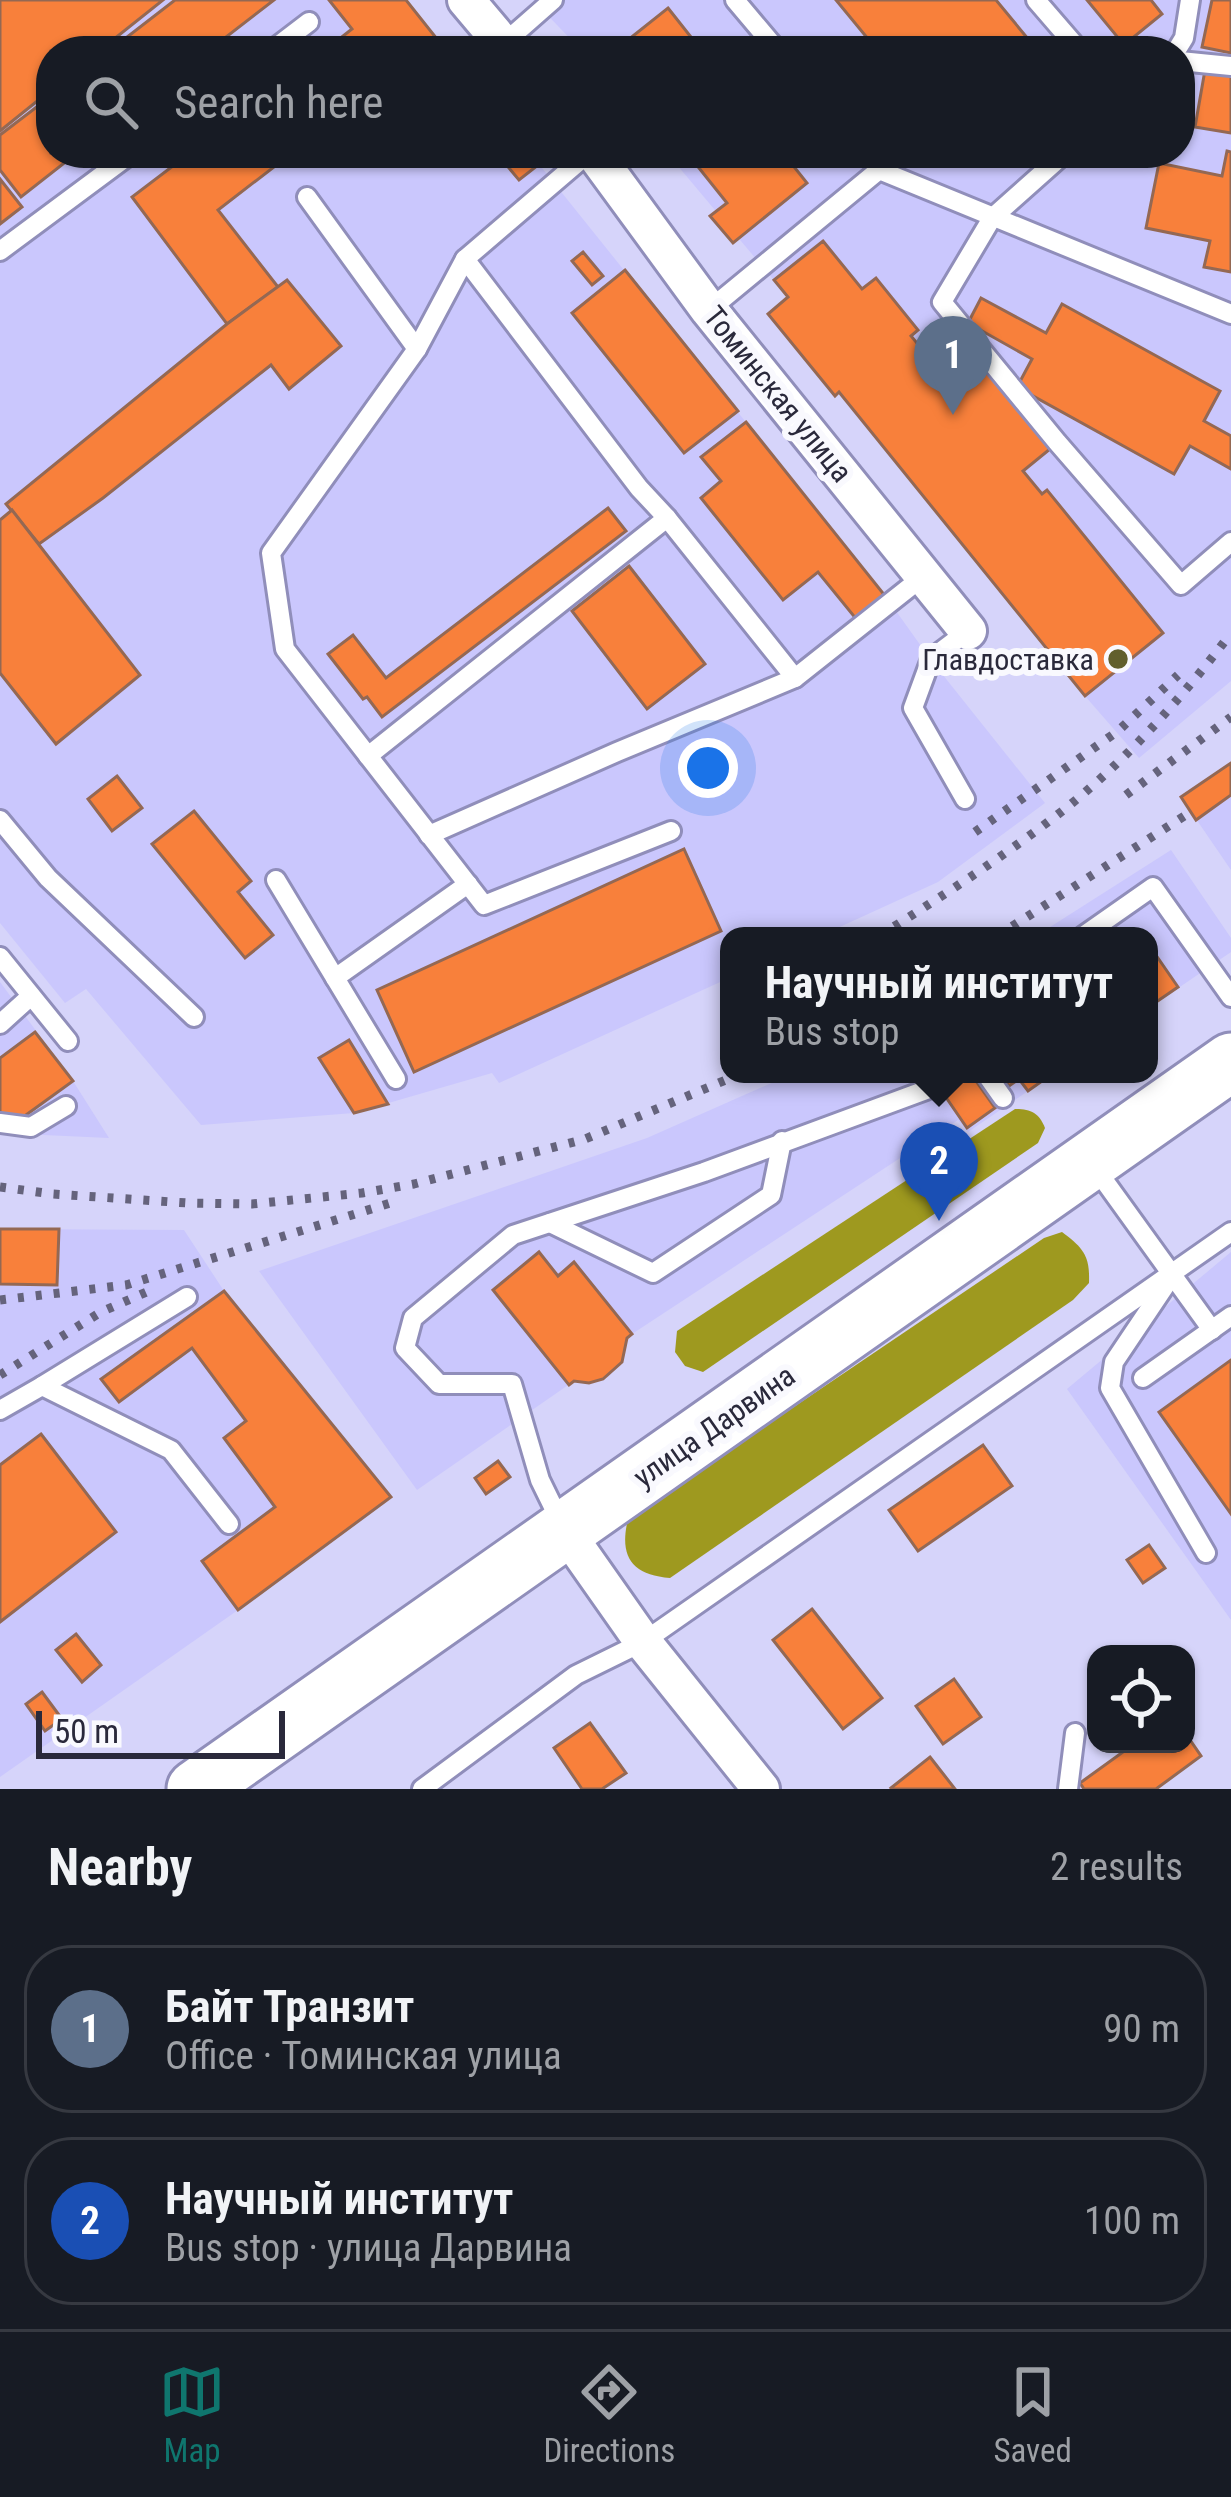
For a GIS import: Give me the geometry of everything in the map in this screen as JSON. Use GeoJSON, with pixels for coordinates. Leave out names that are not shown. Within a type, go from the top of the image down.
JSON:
{"type":"FeatureCollection","features":[{"type":"Feature","properties":{"kind":"main road","name":"улица Дарвина"},"geometry":{"type":"LineString","coordinates":[[196,1789],[1231,1062]]}},
{"type":"Feature","properties":{"kind":"street"},"geometry":{"type":"LineString","coordinates":[[466,0],[496,36]]}},
{"type":"Feature","properties":{"kind":"street","name":"Томинская улица"},"geometry":{"type":"LineString","coordinates":[[602,168],[709,310],[968,631]]}},
{"type":"Feature","properties":{"kind":"street"},"geometry":{"type":"LineString","coordinates":[[565,1531],[644,1642],[761,1789]]}},
{"type":"Feature","properties":{"kind":"lane"},"geometry":{"type":"LineString","coordinates":[[518,36],[554,0]]}},
{"type":"Feature","properties":{"kind":"lane"},"geometry":{"type":"LineString","coordinates":[[735,0],[765,36]]}},
{"type":"Feature","properties":{"kind":"lane"},"geometry":{"type":"LineString","coordinates":[[1036,0],[1067,36]]}},
{"type":"Feature","properties":{"kind":"lane"},"geometry":{"type":"LineString","coordinates":[[1184,36],[1190,0]]}},
{"type":"Feature","properties":{"kind":"lane"},"geometry":{"type":"LineString","coordinates":[[291,36],[310,22]]}},
{"type":"Feature","properties":{"kind":"lane"},"geometry":{"type":"LineString","coordinates":[[1195,62],[1231,66]]}},
{"type":"Feature","properties":{"kind":"lane"},"geometry":{"type":"LineString","coordinates":[[0,251],[113,168]]}},
{"type":"Feature","properties":{"kind":"lane"},"geometry":{"type":"LineString","coordinates":[[573,168],[464,259],[416,349],[271,553],[285,649],[484,905],[671,830]]}},
{"type":"Feature","properties":{"kind":"lane"},"geometry":{"type":"LineString","coordinates":[[1048,168],[992,218],[942,302],[1181,585],[1231,542]]}},
{"type":"Feature","properties":{"kind":"lane"},"geometry":{"type":"LineString","coordinates":[[709,310],[879,170],[1231,314]]}},
{"type":"Feature","properties":{"kind":"lane"},"geometry":{"type":"LineString","coordinates":[[307,197],[416,349]]}},
{"type":"Feature","properties":{"kind":"lane"},"geometry":{"type":"LineString","coordinates":[[464,259],[639,488],[795,678]]}},
{"type":"Feature","properties":{"kind":"lane"},"geometry":{"type":"LineString","coordinates":[[368,756],[667,518]]}},
{"type":"Feature","properties":{"kind":"lane"},"geometry":{"type":"LineString","coordinates":[[429,835],[795,678],[925,575]]}},
{"type":"Feature","properties":{"kind":"lane"},"geometry":{"type":"LineString","coordinates":[[965,799],[913,708],[931,659],[968,631]]}},
{"type":"Feature","properties":{"kind":"lane"},"geometry":{"type":"LineString","coordinates":[[0,820],[48,878],[194,1017]]}},
{"type":"Feature","properties":{"kind":"lane"},"geometry":{"type":"LineString","coordinates":[[276,880],[396,1079]]}},
{"type":"Feature","properties":{"kind":"lane"},"geometry":{"type":"LineString","coordinates":[[335,978],[468,884]]}},
{"type":"Feature","properties":{"kind":"lane"},"geometry":{"type":"LineString","coordinates":[[1096,927],[1154,886],[1231,997]]}},
{"type":"Feature","properties":{"kind":"lane"},"geometry":{"type":"LineString","coordinates":[[0,957],[68,1041]]}},
{"type":"Feature","properties":{"kind":"lane"},"geometry":{"type":"LineString","coordinates":[[0,1024],[32,996]]}},
{"type":"Feature","properties":{"kind":"lane"},"geometry":{"type":"LineString","coordinates":[[992,1083],[1003,1098]]}},
{"type":"Feature","properties":{"kind":"lane"},"geometry":{"type":"LineString","coordinates":[[565,1531],[540,1480],[512,1384],[439,1384],[405,1348],[413,1318],[513,1235],[704,1172],[926,1090]]}},
{"type":"Feature","properties":{"kind":"lane"},"geometry":{"type":"LineString","coordinates":[[0,1123],[31,1127],[66,1106]]}},
{"type":"Feature","properties":{"kind":"lane"},"geometry":{"type":"LineString","coordinates":[[550,1223],[653,1273],[771,1195],[782,1142]]}},
{"type":"Feature","properties":{"kind":"lane"},"geometry":{"type":"LineString","coordinates":[[1090,1161],[1212,1330]]}},
{"type":"Feature","properties":{"kind":"lane"},"geometry":{"type":"LineString","coordinates":[[422,1789],[576,1675],[644,1642],[1231,1232]]}},
{"type":"Feature","properties":{"kind":"lane"},"geometry":{"type":"LineString","coordinates":[[1172,1274],[1114,1362],[1110,1388],[1206,1553]]}},
{"type":"Feature","properties":{"kind":"lane"},"geometry":{"type":"LineString","coordinates":[[0,1410],[187,1297]]}},
{"type":"Feature","properties":{"kind":"lane"},"geometry":{"type":"LineString","coordinates":[[1143,1378],[1231,1316]]}},
{"type":"Feature","properties":{"kind":"lane"},"geometry":{"type":"LineString","coordinates":[[42,1386],[172,1450],[229,1524]]}},
{"type":"Feature","properties":{"kind":"lane"},"geometry":{"type":"LineString","coordinates":[[1068,1789],[1075,1733]]}},
{"type":"Feature","properties":{"kind":"shaded area"},"geometry":{"type":"Polygon","coordinates":[[[0,0],[407,0],[436,36],[36,36],[36,168],[542,168],[1045,803],[938,882],[840,927],[720,927],[720,982],[499,1083],[492,1073],[354,1113],[201,1125],[86,989],[65,1003],[0,923],[0,0]]]}},
{"type":"Feature","properties":{"kind":"shaded area"},"geometry":{"type":"Polygon","coordinates":[[[533,0],[1231,0],[1231,681],[1139,758],[839,393],[835,396],[768,314],[788,297],[680,168],[1195,168],[1195,36],[568,36],[533,0]]]}},
{"type":"Feature","properties":{"kind":"shaded area"},"geometry":{"type":"Polygon","coordinates":[[[1231,763],[1231,870],[1181,797],[1231,763]]]}},
{"type":"Feature","properties":{"kind":"shaded area"},"geometry":{"type":"Polygon","coordinates":[[[1171,850],[1231,938],[1231,952],[1158,1002],[1158,927],[1050,927],[1171,850]]]}},
{"type":"Feature","properties":{"kind":"shaded area"},"geometry":{"type":"Polygon","coordinates":[[[0,982],[73,1081],[109,1138],[0,1133],[0,982]]]}},
{"type":"Feature","properties":{"kind":"shaded area"},"geometry":{"type":"Polygon","coordinates":[[[772,1083],[1040,1083],[968,1132],[958,1120],[632,1334],[622,1362],[608,1377],[574,1381],[417,1490],[259,1271],[647,1138],[772,1083]]]}},
{"type":"Feature","properties":{"kind":"shaded area"},"geometry":{"type":"Polygon","coordinates":[[[1015,1109],[1030,1111],[1040,1119],[1045,1128],[1038,1143],[703,1372],[685,1366],[675,1352],[677,1331],[1015,1109]]]}},
{"type":"Feature","properties":{"kind":"shaded area"},"geometry":{"type":"Polygon","coordinates":[[[0,1229],[184,1230],[224,1291],[391,1497],[0,1777],[0,1229]]]}},
{"type":"Feature","properties":{"kind":"shaded area"},"geometry":{"type":"Polygon","coordinates":[[[1062,1232],[1080,1248],[1088,1265],[1089,1283],[1073,1300],[670,1578],[646,1573],[631,1561],[625,1543],[628,1519],[1044,1238],[1062,1232]]]}},
{"type":"Feature","properties":{"kind":"shaded area"},"geometry":{"type":"Polygon","coordinates":[[[1231,1252],[1231,1620],[1067,1389],[1231,1252]]]}},
{"type":"Feature","properties":{"kind":"building"},"geometry":{"type":"Polygon","coordinates":[[[0,0],[163,0],[118,36],[36,36],[36,102],[0,131],[0,0]]]}},
{"type":"Feature","properties":{"kind":"building"},"geometry":{"type":"Polygon","coordinates":[[[175,0],[274,0],[227,36],[128,36],[175,0]]]}},
{"type":"Feature","properties":{"kind":"building"},"geometry":{"type":"Polygon","coordinates":[[[329,0],[406,0],[435,36],[343,36],[352,29],[329,0]]]}},
{"type":"Feature","properties":{"kind":"building"},"geometry":{"type":"Polygon","coordinates":[[[836,0],[996,0],[1026,36],[866,36],[836,0]]]}},
{"type":"Feature","properties":{"kind":"building"},"geometry":{"type":"Polygon","coordinates":[[[1087,0],[1151,0],[1162,14],[1135,36],[1117,36],[1087,0]]]}},
{"type":"Feature","properties":{"kind":"building"},"geometry":{"type":"Polygon","coordinates":[[[1212,0],[1231,0],[1231,53],[1202,47],[1212,0]]]}},
{"type":"Feature","properties":{"kind":"building"},"geometry":{"type":"Polygon","coordinates":[[[668,8],[690,36],[633,36],[668,8]]]}},
{"type":"Feature","properties":{"kind":"building"},"geometry":{"type":"Polygon","coordinates":[[[1205,70],[1231,74],[1231,133],[1195,127],[1205,70]]]}},
{"type":"Feature","properties":{"kind":"building"},"geometry":{"type":"Polygon","coordinates":[[[36,107],[36,168],[58,168],[21,197],[0,170],[0,135],[36,107]]]}},
{"type":"Feature","properties":{"kind":"building"},"geometry":{"type":"Polygon","coordinates":[[[1227,151],[1231,152],[1231,272],[1204,267],[1210,241],[1146,228],[1158,168],[1222,176],[1227,151]]]}},
{"type":"Feature","properties":{"kind":"building"},"geometry":{"type":"Polygon","coordinates":[[[170,168],[273,168],[218,210],[278,287],[227,324],[132,197],[170,168]]]}},
{"type":"Feature","properties":{"kind":"building"},"geometry":{"type":"Polygon","coordinates":[[[509,168],[534,168],[519,180],[509,168]]]}},
{"type":"Feature","properties":{"kind":"building"},"geometry":{"type":"Polygon","coordinates":[[[699,168],[795,168],[807,183],[733,243],[710,216],[727,203],[699,168]]]}},
{"type":"Feature","properties":{"kind":"building"},"geometry":{"type":"Polygon","coordinates":[[[0,179],[22,207],[0,224],[0,179]]]}},
{"type":"Feature","properties":{"kind":"building"},"geometry":{"type":"Polygon","coordinates":[[[823,241],[862,289],[876,278],[918,330],[911,336],[926,354],[954,331],[1050,449],[1023,471],[1042,494],[1047,490],[1163,633],[1085,696],[839,392],[835,396],[768,314],[788,297],[774,280],[823,241]]]}},
{"type":"Feature","properties":{"kind":"building"},"geometry":{"type":"Polygon","coordinates":[[[583,252],[603,276],[592,285],[572,261],[583,252]]]}},
{"type":"Feature","properties":{"kind":"building"},"geometry":{"type":"Polygon","coordinates":[[[625,270],[738,411],[684,453],[572,313],[625,270]]]}},
{"type":"Feature","properties":{"kind":"building"},"geometry":{"type":"Polygon","coordinates":[[[287,280],[341,346],[289,389],[271,365],[39,544],[6,504],[287,280]]]}},
{"type":"Feature","properties":{"kind":"building"},"geometry":{"type":"Polygon","coordinates":[[[981,298],[1046,333],[1062,304],[1220,391],[1204,421],[1231,436],[1231,469],[1190,446],[1174,474],[1017,387],[1032,359],[968,323],[981,298]]]}},
{"type":"Feature","properties":{"kind":"building"},"geometry":{"type":"Polygon","coordinates":[[[746,422],[886,597],[857,620],[818,572],[783,600],[701,498],[721,481],[701,457],[746,422]]]}},
{"type":"Feature","properties":{"kind":"building"},"geometry":{"type":"Polygon","coordinates":[[[608,508],[626,531],[382,717],[328,654],[353,635],[386,678],[608,508]]]}},
{"type":"Feature","properties":{"kind":"building"},"geometry":{"type":"Polygon","coordinates":[[[12,510],[140,675],[56,744],[0,673],[0,520],[12,510]]]}},
{"type":"Feature","properties":{"kind":"building"},"geometry":{"type":"Polygon","coordinates":[[[629,566],[705,664],[647,709],[572,611],[629,566]]]}},
{"type":"Feature","properties":{"kind":"building"},"geometry":{"type":"Polygon","coordinates":[[[1231,763],[1231,795],[1196,820],[1181,797],[1231,763]]]}},
{"type":"Feature","properties":{"kind":"building"},"geometry":{"type":"Polygon","coordinates":[[[117,776],[142,808],[112,831],[88,799],[117,776]]]}},
{"type":"Feature","properties":{"kind":"building"},"geometry":{"type":"Polygon","coordinates":[[[194,811],[251,881],[238,892],[273,935],[245,958],[152,844],[194,811]]]}},
{"type":"Feature","properties":{"kind":"building"},"geometry":{"type":"Polygon","coordinates":[[[684,849],[720,929],[414,1072],[377,990],[684,849]]]}},
{"type":"Feature","properties":{"kind":"building"},"geometry":{"type":"Polygon","coordinates":[[[1158,958],[1178,987],[1158,1001],[1158,958]]]}},
{"type":"Feature","properties":{"kind":"building"},"geometry":{"type":"Polygon","coordinates":[[[35,1032],[73,1081],[19,1120],[0,1115],[0,1058],[35,1032]]]}},
{"type":"Feature","properties":{"kind":"building"},"geometry":{"type":"Polygon","coordinates":[[[349,1040],[388,1104],[354,1113],[319,1058],[349,1040]]]}},
{"type":"Feature","properties":{"kind":"building"},"geometry":{"type":"Polygon","coordinates":[[[936,1083],[977,1083],[995,1108],[967,1128],[936,1083]]]}},
{"type":"Feature","properties":{"kind":"building"},"geometry":{"type":"Polygon","coordinates":[[[0,1229],[59,1229],[57,1285],[0,1284],[0,1229]]]}},
{"type":"Feature","properties":{"kind":"building"},"geometry":{"type":"Polygon","coordinates":[[[539,1252],[558,1276],[574,1262],[632,1334],[622,1362],[603,1379],[569,1385],[493,1290],[539,1252]]]}},
{"type":"Feature","properties":{"kind":"building"},"geometry":{"type":"Polygon","coordinates":[[[224,1291],[391,1497],[238,1610],[202,1561],[275,1507],[224,1438],[246,1421],[192,1348],[119,1402],[101,1379],[224,1291]]]}},
{"type":"Feature","properties":{"kind":"building"},"geometry":{"type":"Polygon","coordinates":[[[1231,1360],[1231,1514],[1159,1412],[1231,1360]]]}},
{"type":"Feature","properties":{"kind":"building"},"geometry":{"type":"Polygon","coordinates":[[[41,1434],[116,1532],[0,1622],[0,1465],[41,1434]]]}},
{"type":"Feature","properties":{"kind":"building"},"geometry":{"type":"Polygon","coordinates":[[[983,1445],[1012,1486],[918,1551],[889,1510],[983,1445]]]}},
{"type":"Feature","properties":{"kind":"building"},"geometry":{"type":"Polygon","coordinates":[[[498,1461],[510,1477],[486,1494],[475,1478],[498,1461]]]}},
{"type":"Feature","properties":{"kind":"building"},"geometry":{"type":"Polygon","coordinates":[[[1149,1545],[1165,1568],[1143,1583],[1127,1560],[1149,1545]]]}},
{"type":"Feature","properties":{"kind":"building"},"geometry":{"type":"Polygon","coordinates":[[[812,1609],[882,1698],[843,1729],[773,1640],[812,1609]]]}},
{"type":"Feature","properties":{"kind":"building"},"geometry":{"type":"Polygon","coordinates":[[[76,1634],[101,1665],[82,1682],[56,1650],[76,1634]]]}},
{"type":"Feature","properties":{"kind":"building"},"geometry":{"type":"Polygon","coordinates":[[[954,1679],[981,1717],[943,1744],[916,1706],[954,1679]]]}},
{"type":"Feature","properties":{"kind":"building"},"geometry":{"type":"Polygon","coordinates":[[[42,1692],[62,1719],[45,1731],[26,1704],[42,1692]]]}},
{"type":"Feature","properties":{"kind":"building"},"geometry":{"type":"Polygon","coordinates":[[[590,1723],[626,1773],[602,1789],[582,1789],[554,1748],[590,1723]]]}},
{"type":"Feature","properties":{"kind":"building"},"geometry":{"type":"Polygon","coordinates":[[[1195,1747],[1201,1756],[1156,1789],[1084,1789],[1080,1783],[1122,1753],[1195,1753],[1195,1747]]]}},
{"type":"Feature","properties":{"kind":"building"},"geometry":{"type":"Polygon","coordinates":[[[930,1757],[955,1789],[891,1788],[930,1757]]]}},
{"type":"Feature","properties":{"kind":"railway"},"geometry":{"type":"LineString","coordinates":[[893,927],[994,861],[1085,792],[1152,728],[1231,633]]}},
{"type":"Feature","properties":{"kind":"railway"},"geometry":{"type":"LineString","coordinates":[[975,832],[1118,731],[1178,675]]}},
{"type":"Feature","properties":{"kind":"railway"},"geometry":{"type":"LineString","coordinates":[[1126,795],[1231,717]]}},
{"type":"Feature","properties":{"kind":"railway"},"geometry":{"type":"LineString","coordinates":[[1011,927],[1186,815]]}},
{"type":"Feature","properties":{"kind":"railway"},"geometry":{"type":"LineString","coordinates":[[0,1187],[188,1203],[252,1204],[362,1193],[585,1139],[720,1082]]}},
{"type":"Feature","properties":{"kind":"railway"},"geometry":{"type":"LineString","coordinates":[[0,1300],[126,1285],[397,1201]]}},
{"type":"Feature","properties":{"kind":"railway"},"geometry":{"type":"LineString","coordinates":[[0,1375],[101,1312],[151,1290]]}},
{"type":"Feature","properties":{"kind":"place","name":"Байт Транзит"},"geometry":{"type":"Point","coordinates":[953,415]}},
{"type":"Feature","properties":{"kind":"place","name":"Главдоставка"},"geometry":{"type":"Point","coordinates":[1118,659]}},
{"type":"Feature","properties":{"kind":"place","name":"Научный институт"},"geometry":{"type":"Point","coordinates":[939,1221]}}]}
